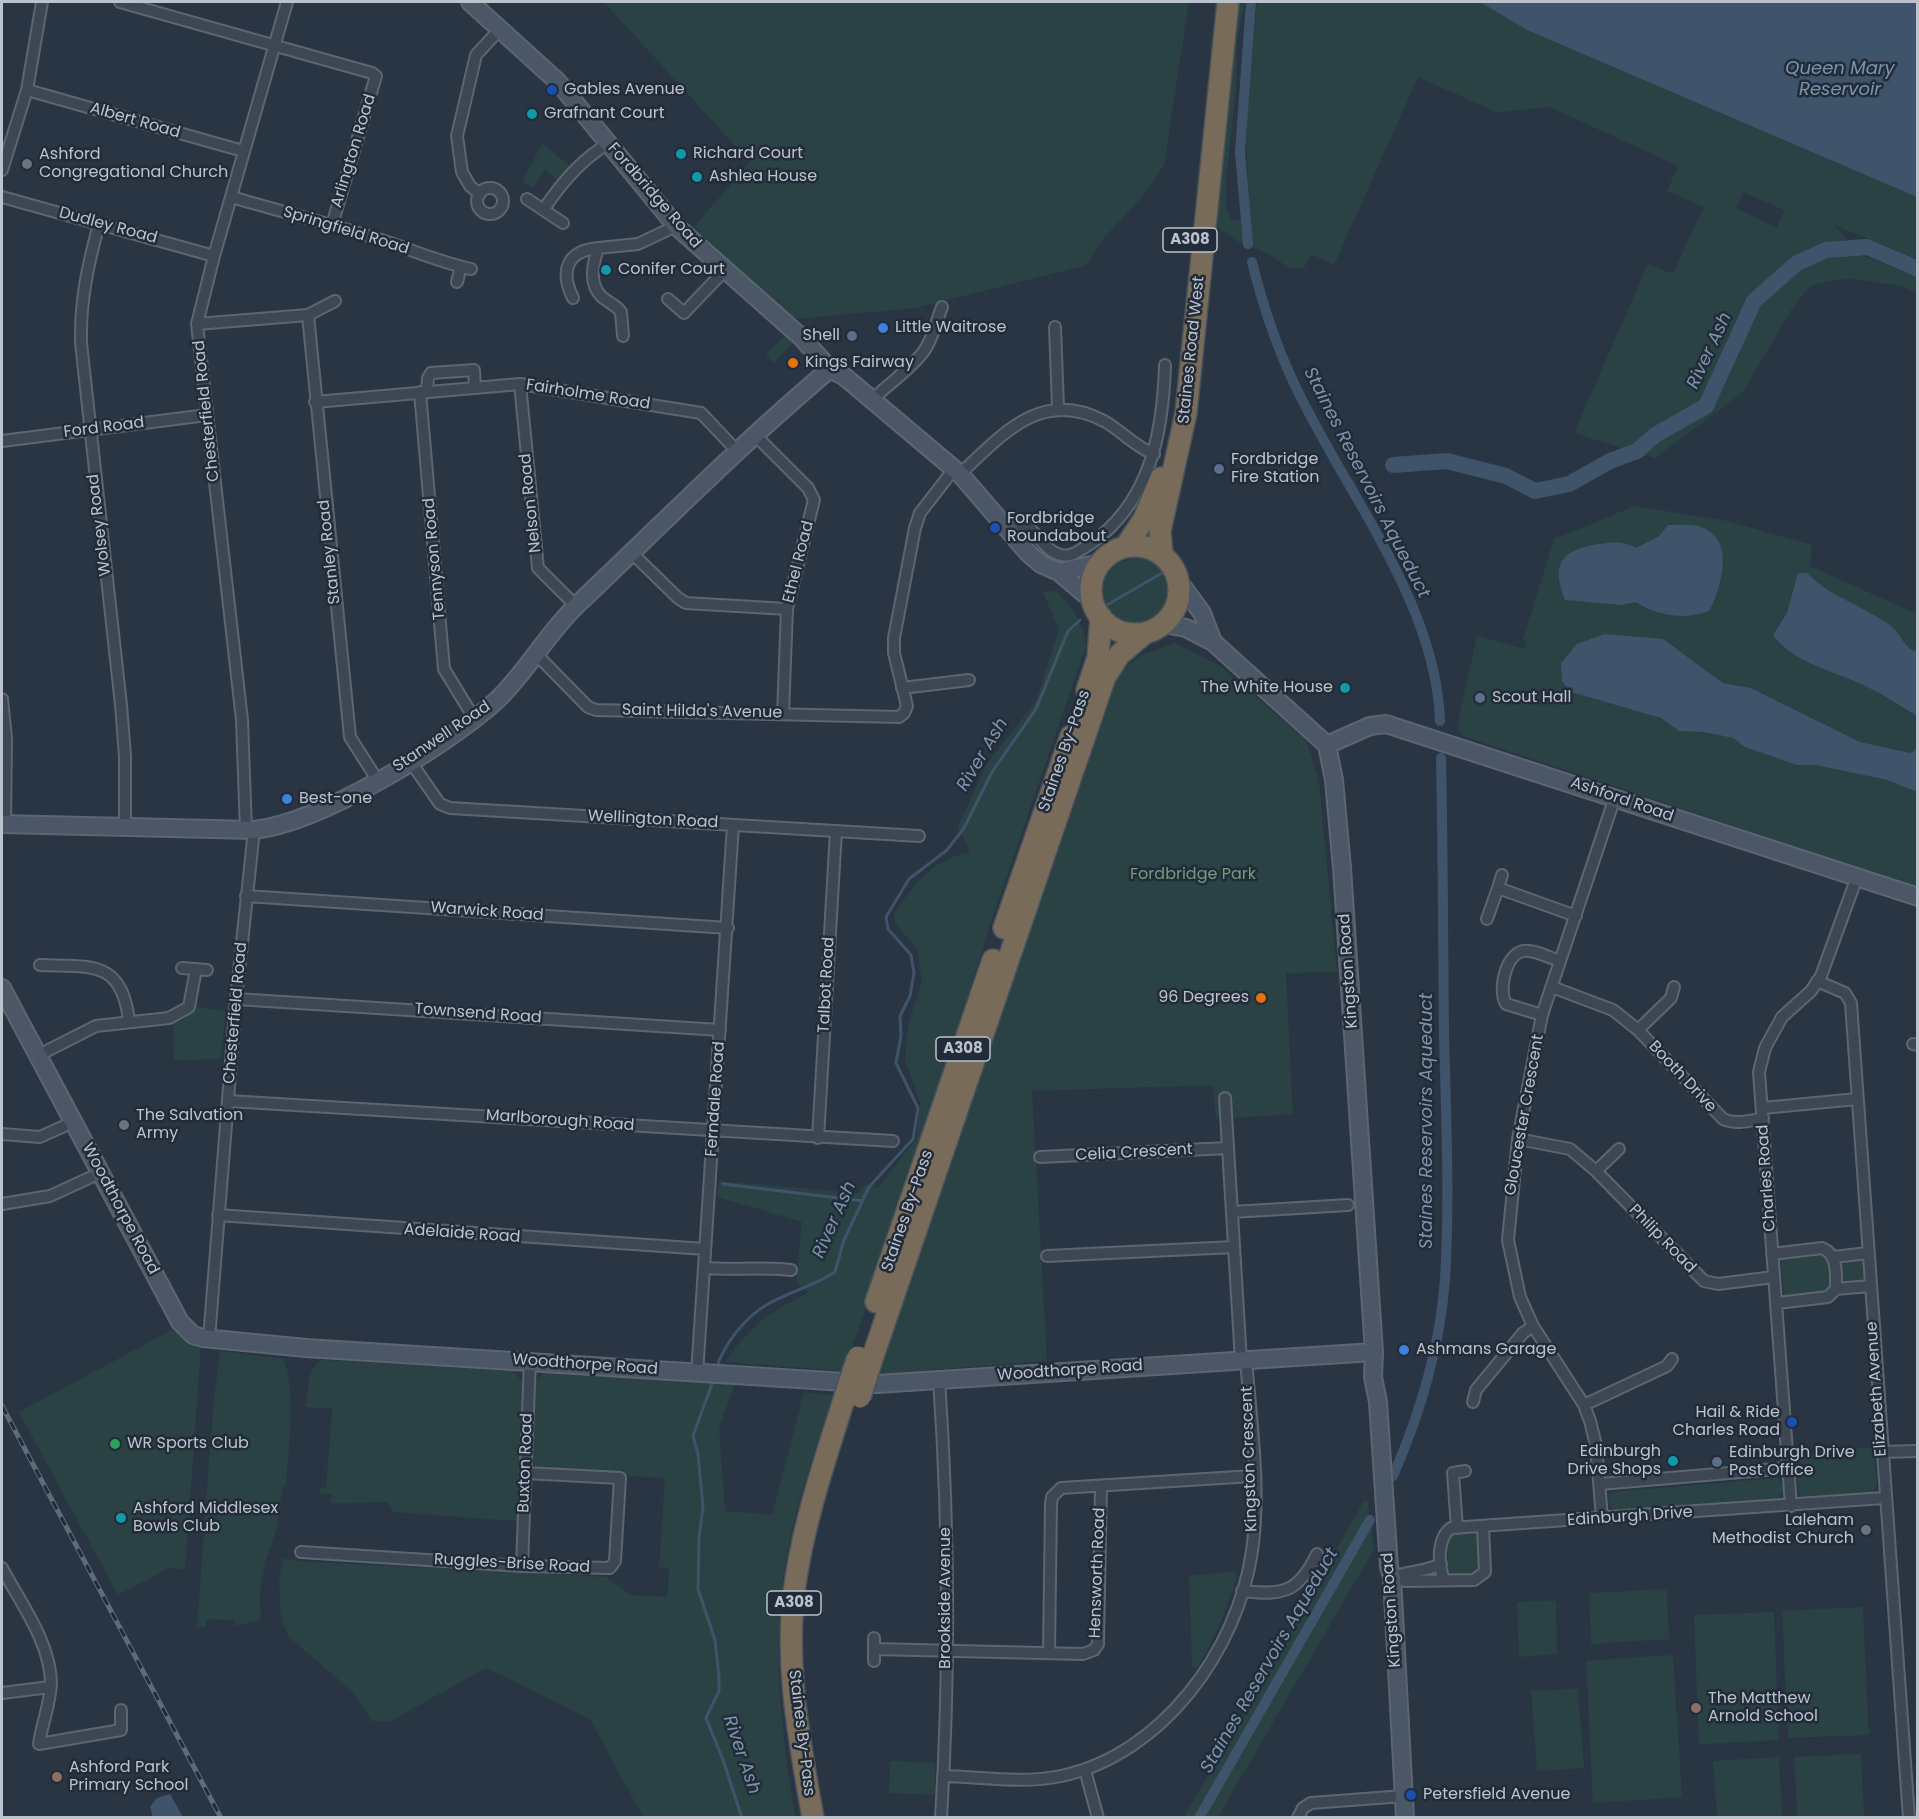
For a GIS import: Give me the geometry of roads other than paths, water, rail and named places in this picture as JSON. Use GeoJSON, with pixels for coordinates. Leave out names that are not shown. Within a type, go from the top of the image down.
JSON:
{"type":"FeatureCollection","features":[{"type":"Feature","properties":{"kind":"highway","name":"Staines Road West"},"geometry":{"type":"LineString","coordinates":[[1126,546],[1152,504],[1161,478],[1170,433],[1214,2]]}},
{"type":"Feature","properties":{"kind":"highway","name":"Staines Road West"},"geometry":{"type":"LineString","coordinates":[[1162,554],[1160,531],[1182,442],[1187,408],[1228,2]]}},
{"type":"Feature","properties":{"kind":"highway"},"geometry":{"type":"LineString","coordinates":[[1126,546],[1147,546],[1162,554],[1175,569],[1179,583],[1178,602],[1155,628],[1126,633],[1116,630],[1097,609],[1091,584],[1100,563],[1107,555],[1126,546]]}},
{"type":"Feature","properties":{"kind":"highway","name":"Staines By-Pass"},"geometry":{"type":"LineString","coordinates":[[813,1818],[795,1711],[792,1654],[795,1580],[805,1526],[853,1395],[1092,674],[1101,640],[1097,609]]}},
{"type":"Feature","properties":{"kind":"highway","name":"Staines By-Pass"},"geometry":{"type":"LineString","coordinates":[[865,1358],[1105,676],[1119,655],[1155,628]]}},
{"type":"Feature","properties":{"kind":"highway","name":"Staines By-Pass"},"geometry":{"type":"LineString","coordinates":[[826,1818],[806,1694],[808,1601],[820,1525],[853,1395]]}},
{"type":"Feature","properties":{"kind":"street"},"geometry":{"type":"LineString","coordinates":[[2,170],[27,90],[42,2]]}},
{"type":"Feature","properties":{"kind":"street"},"geometry":{"type":"LineString","coordinates":[[120,2],[274,45]]}},
{"type":"Feature","properties":{"kind":"street","name":"Chesterfield Road"},"geometry":{"type":"LineString","coordinates":[[209,1339],[250,830],[242,720],[197,324],[243,151],[287,2]]}},
{"type":"Feature","properties":{"kind":"street","name":"Fordbridge Road"},"geometry":{"type":"LineString","coordinates":[[470,2],[558,82],[676,226],[801,337],[830,369],[845,377],[957,471],[1028,553],[1041,564],[1059,572],[1097,609]]}},
{"type":"Feature","properties":{"kind":"street"},"geometry":{"type":"LineString","coordinates":[[480,194],[470,186],[462,172],[457,136],[476,55],[501,28]]}},
{"type":"Feature","properties":{"kind":"street","name":"Arlington Road"},"geometry":{"type":"LineString","coordinates":[[274,45],[376,76],[332,225]]}},
{"type":"Feature","properties":{"kind":"street","name":"Albert Road"},"geometry":{"type":"LineString","coordinates":[[27,90],[243,151]]}},
{"type":"Feature","properties":{"kind":"street"},"geometry":{"type":"LineString","coordinates":[[544,209],[556,192],[588,159],[609,144]]}},
{"type":"Feature","properties":{"kind":"street","name":"Dudley Road"},"geometry":{"type":"LineString","coordinates":[[2,197],[214,256]]}},
{"type":"Feature","properties":{"kind":"street","name":"Springfield Road"},"geometry":{"type":"LineString","coordinates":[[231,197],[332,225],[407,249],[437,262],[466,268],[457,282]]}},
{"type":"Feature","properties":{"kind":"street"},"geometry":{"type":"LineString","coordinates":[[527,199],[563,223]]}},
{"type":"Feature","properties":{"kind":"street","name":"Wolsey Road"},"geometry":{"type":"LineString","coordinates":[[99,224],[85,278],[80,318],[90,430],[121,705],[125,756],[125,828]]}},
{"type":"Feature","properties":{"kind":"street"},"geometry":{"type":"LineString","coordinates":[[573,298],[566,284],[567,268],[573,257],[582,249],[638,244],[676,226]]}},
{"type":"Feature","properties":{"kind":"street"},"geometry":{"type":"LineString","coordinates":[[598,248],[593,264],[593,283],[602,297],[621,312],[623,336]]}},
{"type":"Feature","properties":{"kind":"street"},"geometry":{"type":"LineString","coordinates":[[668,299],[688,316],[724,271]]}},
{"type":"Feature","properties":{"kind":"street"},"geometry":{"type":"LineString","coordinates":[[197,324],[308,315],[335,301]]}},
{"type":"Feature","properties":{"kind":"street"},"geometry":{"type":"LineString","coordinates":[[872,400],[886,386],[902,376],[925,350],[938,311]]}},
{"type":"Feature","properties":{"kind":"street","name":"Stanley Road"},"geometry":{"type":"LineString","coordinates":[[308,315],[350,737],[378,781]]}},
{"type":"Feature","properties":{"kind":"street"},"geometry":{"type":"LineString","coordinates":[[1054,327],[1058,408]]}},
{"type":"Feature","properties":{"kind":"street"},"geometry":{"type":"LineString","coordinates":[[1009,530],[1016,524],[1023,523],[1053,552],[1062,556],[1074,555],[1111,529],[1137,493],[1154,454],[1165,365]]}},
{"type":"Feature","properties":{"kind":"street","name":"Stanwell Road"},"geometry":{"type":"LineString","coordinates":[[3,824],[268,829],[314,813],[378,781],[474,718],[496,700],[576,606],[633,554],[754,434],[830,369]]}},
{"type":"Feature","properties":{"kind":"street"},"geometry":{"type":"LineString","coordinates":[[423,392],[431,374],[474,370],[475,387]]}},
{"type":"Feature","properties":{"kind":"street","name":"Fairholme Road"},"geometry":{"type":"LineString","coordinates":[[315,402],[520,384],[700,413],[737,451]]}},
{"type":"Feature","properties":{"kind":"street","name":"Nelson Road"},"geometry":{"type":"LineString","coordinates":[[520,384],[538,568],[576,606]]}},
{"type":"Feature","properties":{"kind":"street","name":"Tennyson Road"},"geometry":{"type":"LineString","coordinates":[[423,392],[444,669],[474,718]]}},
{"type":"Feature","properties":{"kind":"street"},"geometry":{"type":"LineString","coordinates":[[969,680],[902,688],[894,653],[894,638],[915,528],[920,513],[957,471],[1012,427],[1029,416],[1058,408],[1081,412],[1105,422],[1140,449],[1154,454]]}},
{"type":"Feature","properties":{"kind":"street","name":"Ford Road"},"geometry":{"type":"LineString","coordinates":[[2,441],[207,415]]}},
{"type":"Feature","properties":{"kind":"street","name":"Ethel Road"},"geometry":{"type":"LineString","coordinates":[[754,434],[811,490],[814,500],[787,609],[783,714]]}},
{"type":"Feature","properties":{"kind":"street"},"geometry":{"type":"LineString","coordinates":[[633,554],[686,603],[787,609]]}},
{"type":"Feature","properties":{"kind":"street"},"geometry":{"type":"LineString","coordinates":[[1059,572],[1100,563]]}},
{"type":"Feature","properties":{"kind":"street"},"geometry":{"type":"LineString","coordinates":[[1179,583],[1202,613],[1213,642]]}},
{"type":"Feature","properties":{"kind":"street"},"geometry":{"type":"LineString","coordinates":[[1155,628],[1186,628],[1213,642],[1327,745]]}},
{"type":"Feature","properties":{"kind":"street","name":"Saint Hilda's Avenue"},"geometry":{"type":"LineString","coordinates":[[536,654],[588,707],[596,710],[892,717],[904,713],[907,706],[902,688]]}},
{"type":"Feature","properties":{"kind":"street"},"geometry":{"type":"LineString","coordinates":[[2,699],[6,738],[3,824]]}},
{"type":"Feature","properties":{"kind":"street","name":"Ashford Road"},"geometry":{"type":"LineString","coordinates":[[1327,745],[1370,726],[1386,724],[1917,897]]}},
{"type":"Feature","properties":{"kind":"street","name":"Kingston Road"},"geometry":{"type":"LineString","coordinates":[[1327,745],[1334,780],[1342,868],[1374,1352],[1373,1384],[1378,1402],[1389,1567],[1392,1577],[1405,1818]]}},
{"type":"Feature","properties":{"kind":"street","name":"Wellington Road"},"geometry":{"type":"LineString","coordinates":[[410,761],[440,804],[450,808],[919,836]]}},
{"type":"Feature","properties":{"kind":"street","name":"Gloucester Crescent"},"geometry":{"type":"LineString","coordinates":[[1602,1518],[1596,1445],[1584,1405],[1533,1326],[1520,1297],[1508,1240],[1518,1139],[1542,1015],[1615,797]]}},
{"type":"Feature","properties":{"kind":"street","name":"Ferndale Road"},"geometry":{"type":"LineString","coordinates":[[708,1375],[704,1268],[734,825]]}},
{"type":"Feature","properties":{"kind":"street","name":"Talbot Road"},"geometry":{"type":"LineString","coordinates":[[818,1138],[836,831]]}},
{"type":"Feature","properties":{"kind":"street"},"geometry":{"type":"LineString","coordinates":[[1487,918],[1502,875]]}},
{"type":"Feature","properties":{"kind":"street","name":"Charles Road"},"geometry":{"type":"LineString","coordinates":[[1791,1506],[1759,1072],[1765,1048],[1782,1017],[1810,991],[1817,981],[1857,877]]}},
{"type":"Feature","properties":{"kind":"street"},"geometry":{"type":"LineString","coordinates":[[1497,888],[1576,916]]}},
{"type":"Feature","properties":{"kind":"street","name":"Warwick Road"},"geometry":{"type":"LineString","coordinates":[[246,896],[728,928]]}},
{"type":"Feature","properties":{"kind":"street","name":"Gloucester Crescent"},"geometry":{"type":"LineString","coordinates":[[1542,1015],[1506,1004],[1501,990],[1508,969],[1512,958],[1523,951],[1560,961]]}},
{"type":"Feature","properties":{"kind":"street"},"geometry":{"type":"LineString","coordinates":[[40,965],[91,967],[108,974],[121,987],[129,1021]]}},
{"type":"Feature","properties":{"kind":"street"},"geometry":{"type":"LineString","coordinates":[[182,968],[207,970]]}},
{"type":"Feature","properties":{"kind":"street"},"geometry":{"type":"LineString","coordinates":[[37,1056],[96,1026],[169,1018],[189,1007],[196,969]]}},
{"type":"Feature","properties":{"kind":"street","name":"Elizabeth Avenue"},"geometry":{"type":"LineString","coordinates":[[1817,981],[1845,993],[1851,1003],[1884,1498],[1909,1818]]}},
{"type":"Feature","properties":{"kind":"street","name":"Booth Drive"},"geometry":{"type":"LineString","coordinates":[[1552,987],[1613,1010],[1638,1030],[1723,1119],[1743,1122],[1763,1113],[1857,1099]]}},
{"type":"Feature","properties":{"kind":"street","name":"Booth Drive"},"geometry":{"type":"LineString","coordinates":[[1638,1030],[1671,998],[1674,987]]}},
{"type":"Feature","properties":{"kind":"street","name":"Woodthorpe Road"},"geometry":{"type":"LineString","coordinates":[[2,988],[180,1322],[193,1335],[209,1339],[306,1348],[530,1360],[708,1375],[877,1384],[1374,1352]]}},
{"type":"Feature","properties":{"kind":"street","name":"Townsend Road"},"geometry":{"type":"LineString","coordinates":[[236,999],[720,1030]]}},
{"type":"Feature","properties":{"kind":"street"},"geometry":{"type":"LineString","coordinates":[[1224,1098],[1244,1361]]}},
{"type":"Feature","properties":{"kind":"street","name":"Marlborough Road"},"geometry":{"type":"LineString","coordinates":[[228,1101],[893,1141]]}},
{"type":"Feature","properties":{"kind":"street"},"geometry":{"type":"LineString","coordinates":[[2,1134],[40,1137],[73,1122]]}},
{"type":"Feature","properties":{"kind":"street","name":"Philip Road"},"geometry":{"type":"LineString","coordinates":[[1518,1139],[1570,1149],[1596,1171],[1704,1281],[1718,1284],[1774,1277]]}},
{"type":"Feature","properties":{"kind":"street","name":"Celia Crescent"},"geometry":{"type":"LineString","coordinates":[[1040,1157],[1228,1148]]}},
{"type":"Feature","properties":{"kind":"street"},"geometry":{"type":"LineString","coordinates":[[1596,1171],[1619,1149]]}},
{"type":"Feature","properties":{"kind":"street"},"geometry":{"type":"LineString","coordinates":[[2,1204],[50,1196],[100,1173]]}},
{"type":"Feature","properties":{"kind":"street"},"geometry":{"type":"LineString","coordinates":[[1232,1212],[1348,1204]]}},
{"type":"Feature","properties":{"kind":"street","name":"Adelaide Road"},"geometry":{"type":"LineString","coordinates":[[218,1215],[705,1249]]}},
{"type":"Feature","properties":{"kind":"street"},"geometry":{"type":"LineString","coordinates":[[1047,1256],[1234,1247]]}},
{"type":"Feature","properties":{"kind":"street"},"geometry":{"type":"LineString","coordinates":[[1772,1254],[1822,1248],[1833,1257],[1836,1289],[1833,1294],[1822,1299],[1777,1303]]}},
{"type":"Feature","properties":{"kind":"street"},"geometry":{"type":"LineString","coordinates":[[1833,1257],[1868,1253]]}},
{"type":"Feature","properties":{"kind":"street"},"geometry":{"type":"LineString","coordinates":[[704,1268],[732,1270],[756,1267],[791,1270]]}},
{"type":"Feature","properties":{"kind":"street"},"geometry":{"type":"LineString","coordinates":[[1836,1289],[1870,1286]]}},
{"type":"Feature","properties":{"kind":"street"},"geometry":{"type":"LineString","coordinates":[[1473,1402],[1476,1389],[1523,1333],[1533,1326]]}},
{"type":"Feature","properties":{"kind":"street"},"geometry":{"type":"LineString","coordinates":[[1584,1405],[1667,1366],[1672,1359]]}},
{"type":"Feature","properties":{"kind":"street","name":"Buxton Road"},"geometry":{"type":"LineString","coordinates":[[522,1566],[530,1360]]}},
{"type":"Feature","properties":{"kind":"street","name":"Kingston Crescent"},"geometry":{"type":"LineString","coordinates":[[943,1776],[1044,1778],[1085,1770],[1139,1743],[1199,1681],[1221,1641],[1242,1592],[1254,1538],[1253,1476],[1244,1361]]}},
{"type":"Feature","properties":{"kind":"street","name":"Brookside Avenue"},"geometry":{"type":"LineString","coordinates":[[939,1379],[945,1462],[946,1651],[941,1818]]}},
{"type":"Feature","properties":{"kind":"street"},"geometry":{"type":"LineString","coordinates":[[1882,1452],[1917,1451]]}},
{"type":"Feature","properties":{"kind":"street"},"geometry":{"type":"LineString","coordinates":[[1600,1484],[1788,1468]]}},
{"type":"Feature","properties":{"kind":"street"},"geometry":{"type":"LineString","coordinates":[[1444,1580],[1440,1547],[1445,1532],[1457,1528],[1453,1473],[1465,1472]]}},
{"type":"Feature","properties":{"kind":"street","name":"Ruggles-Brise Road"},"geometry":{"type":"LineString","coordinates":[[301,1552],[522,1566],[610,1568],[615,1561],[620,1479],[525,1473]]}},
{"type":"Feature","properties":{"kind":"street","name":"Hensworth Road"},"geometry":{"type":"LineString","coordinates":[[1049,1652],[1052,1497],[1061,1488],[1253,1476]]}},
{"type":"Feature","properties":{"kind":"street","name":"Hensworth Road"},"geometry":{"type":"LineString","coordinates":[[874,1661],[874,1644],[946,1651],[1089,1653],[1098,1644],[1101,1486]]}},
{"type":"Feature","properties":{"kind":"street","name":"Edinburgh Drive"},"geometry":{"type":"LineString","coordinates":[[1457,1528],[1884,1498]]}},
{"type":"Feature","properties":{"kind":"street"},"geometry":{"type":"LineString","coordinates":[[1392,1577],[1405,1581],[1474,1580],[1485,1572],[1483,1526]]}},
{"type":"Feature","properties":{"kind":"street"},"geometry":{"type":"LineString","coordinates":[[1242,1592],[1287,1590],[1306,1575],[1317,1554]]}},
{"type":"Feature","properties":{"kind":"street"},"geometry":{"type":"LineString","coordinates":[[1392,1577],[1406,1572],[1429,1570],[1441,1564]]}},
{"type":"Feature","properties":{"kind":"street"},"geometry":{"type":"LineString","coordinates":[[2,1568],[38,1635],[47,1660],[50,1687],[39,1744],[121,1730],[121,1710]]}},
{"type":"Feature","properties":{"kind":"street"},"geometry":{"type":"LineString","coordinates":[[2,1693],[50,1687]]}},
{"type":"Feature","properties":{"kind":"street"},"geometry":{"type":"LineString","coordinates":[[1085,1770],[1098,1818]]}},
{"type":"Feature","properties":{"kind":"street"},"geometry":{"type":"LineString","coordinates":[[1298,1818],[1303,1808],[1311,1803],[1404,1796]]}},
{"type":"Feature","properties":{"kind":"water","name":"Queen Mary Reservoir"},"geometry":{"type":"Polygon","coordinates":[[[1480,2],[1917,2],[1917,197],[1527,30],[1480,2]]]}},
{"type":"Feature","properties":{"kind":"water"},"geometry":{"type":"Polygon","coordinates":[[[1668,525],[1701,527],[1712,533],[1719,542],[1723,564],[1718,589],[1710,610],[1682,616],[1653,611],[1636,602],[1621,605],[1565,600],[1559,576],[1563,560],[1569,554],[1587,546],[1610,543],[1623,543],[1636,548],[1659,536],[1668,525]]]}},
{"type":"Feature","properties":{"kind":"water"},"geometry":{"type":"Polygon","coordinates":[[[1798,573],[1807,573],[1826,589],[1881,619],[1895,629],[1908,647],[1917,652],[1917,716],[1872,689],[1815,665],[1791,653],[1781,645],[1773,635],[1787,613],[1798,573]]]}},
{"type":"Feature","properties":{"kind":"water"},"geometry":{"type":"Polygon","coordinates":[[[1604,634],[1663,639],[1723,683],[1751,688],[1860,742],[1910,753],[1917,749],[1917,792],[1887,780],[1816,765],[1797,765],[1745,747],[1733,738],[1704,732],[1679,731],[1661,718],[1571,692],[1562,681],[1561,663],[1577,644],[1604,634]]]}},
{"type":"Feature","properties":{"kind":"water"},"geometry":{"type":"Polygon","coordinates":[[[170,1794],[183,1817],[153,1817],[150,1807],[157,1798],[170,1794]]]}},
{"type":"Feature","properties":{"kind":"waterway","name":"Staines Reservoirs Aqueduct"},"geometry":{"type":"LineString","coordinates":[[1248,244],[1240,152],[1251,2]]}},
{"type":"Feature","properties":{"kind":"waterway","name":"River Ash"},"geometry":{"type":"LineString","coordinates":[[1393,465],[1447,461],[1506,476],[1535,491],[1569,484],[1610,461],[1637,451],[1655,435],[1706,406],[1754,301],[1797,263],[1826,250],[1867,247],[1918,269]]}},
{"type":"Feature","properties":{"kind":"waterway","name":"Staines Reservoirs Aqueduct"},"geometry":{"type":"LineString","coordinates":[[1252,262],[1269,322],[1292,379],[1312,420],[1383,545],[1422,631],[1435,676],[1440,721]]}},
{"type":"Feature","properties":{"kind":"waterway","name":"River Ash"},"geometry":{"type":"LineString","coordinates":[[1107,605],[1162,573]]}},
{"type":"Feature","properties":{"kind":"waterway","name":"River Ash"},"geometry":{"type":"LineString","coordinates":[[716,1369],[724,1350],[751,1316],[776,1300],[835,1272],[844,1240],[869,1187],[913,1139],[918,1108],[896,1063],[901,1036],[900,1016],[910,996],[914,973],[911,955],[888,929],[886,917],[909,879],[947,850],[964,828],[992,772],[1036,709],[1068,631],[1080,620]]}},
{"type":"Feature","properties":{"kind":"waterway","name":"Staines Reservoirs Aqueduct"},"geometry":{"type":"LineString","coordinates":[[1393,1476],[1412,1429],[1427,1380],[1439,1330],[1445,1279],[1447,1126],[1441,758]]}},
{"type":"Feature","properties":{"kind":"waterway"},"geometry":{"type":"LineString","coordinates":[[723,1184],[863,1201]]}},
{"type":"Feature","properties":{"kind":"waterway","name":"River Ash"},"geometry":{"type":"LineString","coordinates":[[713,1381],[693,1436],[698,1454],[703,1507],[699,1538],[698,1589],[715,1640],[719,1677],[719,1691],[706,1718],[742,1818]]}},
{"type":"Feature","properties":{"kind":"waterway","name":"Staines Reservoirs Aqueduct"},"geometry":{"type":"LineString","coordinates":[[1199,1818],[1370,1520]]}},
{"type":"Feature","properties":{"kind":"railway"},"geometry":{"type":"LineString","coordinates":[[2,1406],[221,1818]]}},
{"type":"Feature","properties":{"kind":"place","name":"Gables Avenue"},"geometry":{"type":"Point","coordinates":[552,90]}},
{"type":"Feature","properties":{"kind":"place","name":"Grafnant Court"},"geometry":{"type":"Point","coordinates":[532,114]}},
{"type":"Feature","properties":{"kind":"place","name":"Richard Court"},"geometry":{"type":"Point","coordinates":[681,154]}},
{"type":"Feature","properties":{"kind":"place","name":"Ashford Congregational Church"},"geometry":{"type":"Point","coordinates":[27,164]}},
{"type":"Feature","properties":{"kind":"place","name":"Ashlea House"},"geometry":{"type":"Point","coordinates":[697,177]}},
{"type":"Feature","properties":{"kind":"place","name":"Conifer Court"},"geometry":{"type":"Point","coordinates":[606,270]}},
{"type":"Feature","properties":{"kind":"place","name":"Little Waitrose"},"geometry":{"type":"Point","coordinates":[883,328]}},
{"type":"Feature","properties":{"kind":"place","name":"Shell"},"geometry":{"type":"Point","coordinates":[852,336]}},
{"type":"Feature","properties":{"kind":"place","name":"Kings Fairway"},"geometry":{"type":"Point","coordinates":[793,363]}},
{"type":"Feature","properties":{"kind":"place","name":"Fordbridge Fire Station"},"geometry":{"type":"Point","coordinates":[1219,469]}},
{"type":"Feature","properties":{"kind":"place","name":"Fordbridge Roundabout"},"geometry":{"type":"Point","coordinates":[995,528]}},
{"type":"Feature","properties":{"kind":"place","name":"The White House"},"geometry":{"type":"Point","coordinates":[1345,688]}},
{"type":"Feature","properties":{"kind":"place","name":"Scout Hall"},"geometry":{"type":"Point","coordinates":[1480,698]}},
{"type":"Feature","properties":{"kind":"place","name":"Best-one"},"geometry":{"type":"Point","coordinates":[287,799]}},
{"type":"Feature","properties":{"kind":"place","name":"96 Degrees"},"geometry":{"type":"Point","coordinates":[1261,998]}},
{"type":"Feature","properties":{"kind":"place","name":"The Salvation Army"},"geometry":{"type":"Point","coordinates":[124,1125]}},
{"type":"Feature","properties":{"kind":"place","name":"Ashmans Garage"},"geometry":{"type":"Point","coordinates":[1404,1350]}},
{"type":"Feature","properties":{"kind":"place","name":"Hail & Ride Charles Road"},"geometry":{"type":"Point","coordinates":[1792,1422]}},
{"type":"Feature","properties":{"kind":"place","name":"WR Sports Club"},"geometry":{"type":"Point","coordinates":[115,1444]}},
{"type":"Feature","properties":{"kind":"place","name":"Edinburgh Drive Shops"},"geometry":{"type":"Point","coordinates":[1673,1461]}},
{"type":"Feature","properties":{"kind":"place","name":"Edinburgh Drive Post Office"},"geometry":{"type":"Point","coordinates":[1717,1462]}},
{"type":"Feature","properties":{"kind":"place","name":"Ashford Middlesex Bowls Club"},"geometry":{"type":"Point","coordinates":[121,1518]}},
{"type":"Feature","properties":{"kind":"place","name":"Laleham Methodist Church"},"geometry":{"type":"Point","coordinates":[1866,1530]}},
{"type":"Feature","properties":{"kind":"place","name":"The Matthew Arnold School"},"geometry":{"type":"Point","coordinates":[1696,1708]}},
{"type":"Feature","properties":{"kind":"place","name":"Ashford Park Primary School"},"geometry":{"type":"Point","coordinates":[57,1777]}},
{"type":"Feature","properties":{"kind":"place","name":"Petersfield Avenue"},"geometry":{"type":"Point","coordinates":[1411,1795]}},
{"type":"Feature","properties":{"kind":"park label","name":"Fordbridge Park"},"geometry":{"type":"Point","coordinates":[1193,875]}}]}
